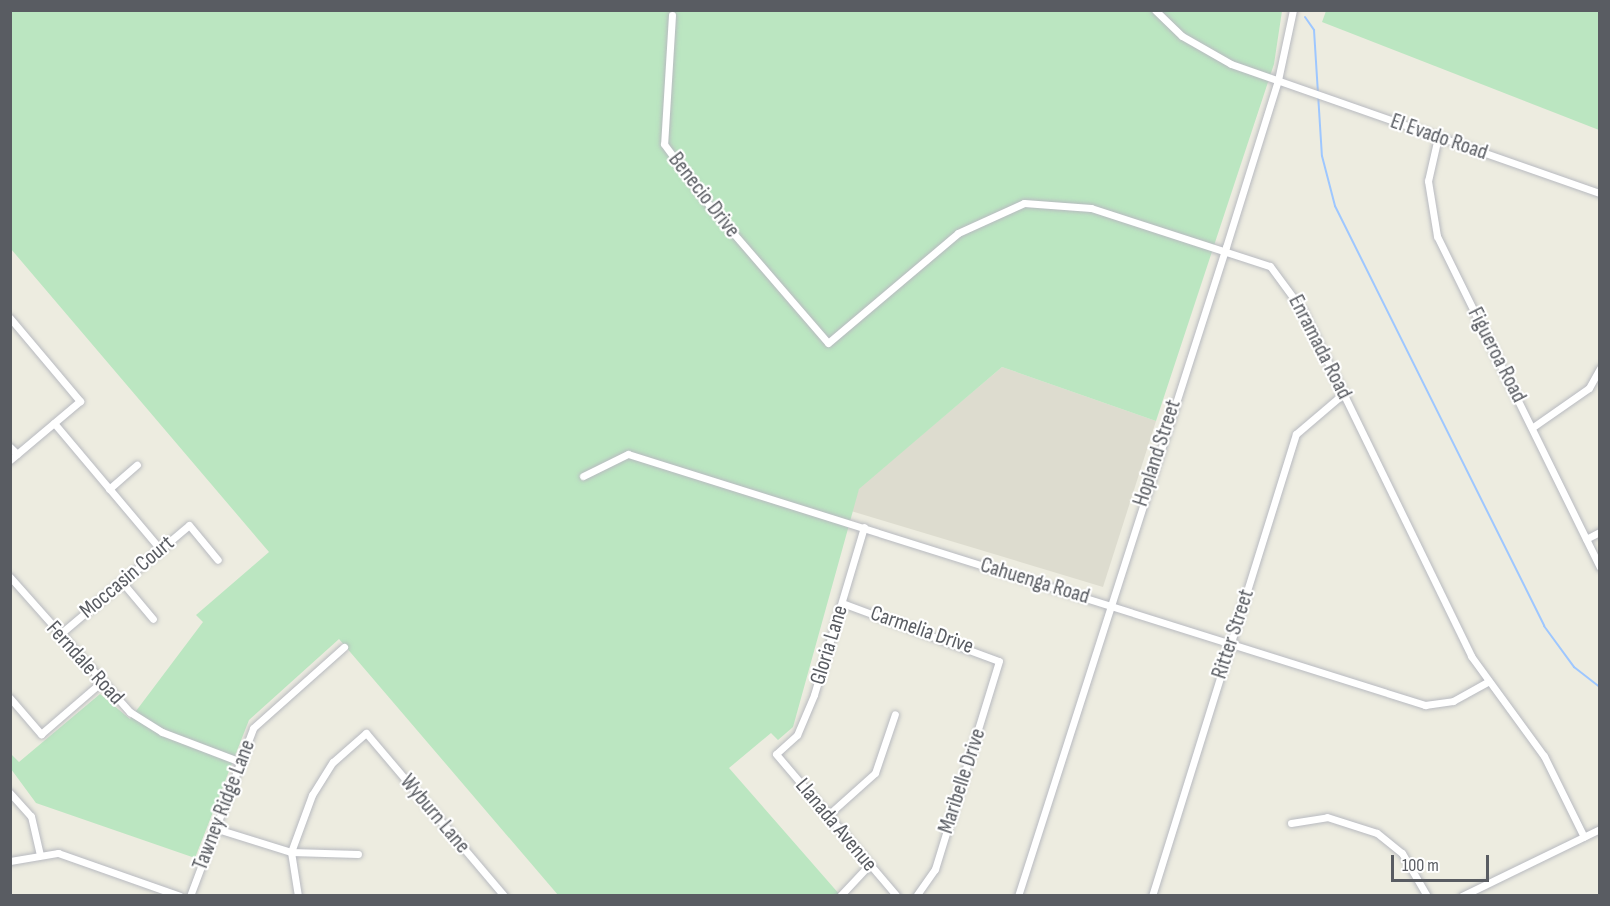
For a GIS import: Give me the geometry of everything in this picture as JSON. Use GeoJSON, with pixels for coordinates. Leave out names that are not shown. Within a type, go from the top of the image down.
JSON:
{"type":"FeatureCollection","features":[{"type":"Feature","properties":{"kind":"street","name":"El Evado Road"},"geometry":{"type":"LineString","coordinates":[[1155,10],[1203,49],[1278,80],[1599,193]]}},
{"type":"Feature","properties":{"kind":"street","name":"Hopland Street"},"geometry":{"type":"LineString","coordinates":[[1018,896],[1226,248],[1278,80],[1293,10]]}},
{"type":"Feature","properties":{"kind":"street","name":"Benecio Drive"},"geometry":{"type":"LineString","coordinates":[[672,15],[664,144],[708,205],[828,343]]}},
{"type":"Feature","properties":{"kind":"street","name":"Figueroa Road"},"geometry":{"type":"LineString","coordinates":[[1438,136],[1428,181],[1437,236],[1533,427],[1599,567]]}},
{"type":"Feature","properties":{"kind":"street","name":"Enramada Road"},"geometry":{"type":"LineString","coordinates":[[828,343],[958,232],[1024,203],[1091,208],[1226,248],[1270,266],[1283,278],[1344,393],[1486,682],[1544,756],[1584,837]]}},
{"type":"Feature","properties":{"kind":"street"},"geometry":{"type":"LineString","coordinates":[[10,318],[80,401],[10,460]]}},
{"type":"Feature","properties":{"kind":"street"},"geometry":{"type":"LineString","coordinates":[[1533,427],[1589,388],[1599,368]]}},
{"type":"Feature","properties":{"kind":"street","name":"Ritter Street"},"geometry":{"type":"LineString","coordinates":[[1152,896],[1296,434],[1344,393]]}},
{"type":"Feature","properties":{"kind":"street"},"geometry":{"type":"LineString","coordinates":[[54,423],[160,549]]}},
{"type":"Feature","properties":{"kind":"street"},"geometry":{"type":"LineString","coordinates":[[10,447],[17,454]]}},
{"type":"Feature","properties":{"kind":"street","name":"Cahuenga Road"},"geometry":{"type":"LineString","coordinates":[[583,476],[628,454],[1425,705],[1453,701],[1486,682]]}},
{"type":"Feature","properties":{"kind":"street"},"geometry":{"type":"LineString","coordinates":[[109,489],[137,465]]}},
{"type":"Feature","properties":{"kind":"street","name":"Moccasin Court"},"geometry":{"type":"LineString","coordinates":[[59,635],[189,525],[218,560]]}},
{"type":"Feature","properties":{"kind":"street","name":"Gloria Lane"},"geometry":{"type":"LineString","coordinates":[[776,754],[803,722],[864,527]]}},
{"type":"Feature","properties":{"kind":"street"},"geometry":{"type":"LineString","coordinates":[[1586,539],[1599,532]]}},
{"type":"Feature","properties":{"kind":"street","name":"Ferndale Road"},"geometry":{"type":"LineString","coordinates":[[10,577],[100,683],[152,727],[238,761]]}},
{"type":"Feature","properties":{"kind":"street"},"geometry":{"type":"LineString","coordinates":[[122,582],[153,619]]}},
{"type":"Feature","properties":{"kind":"street","name":"Carmelia Drive"},"geometry":{"type":"LineString","coordinates":[[842,603],[999,661]]}},
{"type":"Feature","properties":{"kind":"street","name":"Tawney Ridge Lane"},"geometry":{"type":"LineString","coordinates":[[190,896],[238,761],[264,715],[344,647]]}},
{"type":"Feature","properties":{"kind":"street","name":"Maribelle Drive"},"geometry":{"type":"LineString","coordinates":[[916,896],[934,868],[999,661]]}},
{"type":"Feature","properties":{"kind":"street"},"geometry":{"type":"LineString","coordinates":[[10,698],[41,734],[100,683]]}},
{"type":"Feature","properties":{"kind":"street"},"geometry":{"type":"LineString","coordinates":[[828,815],[875,773],[895,714]]}},
{"type":"Feature","properties":{"kind":"street","name":"Wyburn Lane"},"geometry":{"type":"LineString","coordinates":[[291,852],[322,774],[366,733],[504,896]]}},
{"type":"Feature","properties":{"kind":"street","name":"Llanada Avenue"},"geometry":{"type":"LineString","coordinates":[[776,754],[897,896]]}},
{"type":"Feature","properties":{"kind":"street"},"geometry":{"type":"LineString","coordinates":[[10,793],[31,816],[40,854]]}},
{"type":"Feature","properties":{"kind":"street"},"geometry":{"type":"LineString","coordinates":[[1291,823],[1327,817],[1377,834],[1402,853],[1428,896]]}},
{"type":"Feature","properties":{"kind":"street"},"geometry":{"type":"LineString","coordinates":[[214,828],[291,852],[358,854]]}},
{"type":"Feature","properties":{"kind":"street"},"geometry":{"type":"LineString","coordinates":[[1462,896],[1599,829]]}},
{"type":"Feature","properties":{"kind":"street"},"geometry":{"type":"LineString","coordinates":[[291,852],[298,896]]}},
{"type":"Feature","properties":{"kind":"street"},"geometry":{"type":"LineString","coordinates":[[10,861],[40,854],[78,858],[180,896]]}},
{"type":"Feature","properties":{"kind":"street"},"geometry":{"type":"LineString","coordinates":[[840,896],[870,864]]}},
{"type":"Feature","properties":{"kind":"shaded area"},"geometry":{"type":"Polygon","coordinates":[[[1002,367],[1156,421],[1103,587],[851,511],[859,488],[1002,367]]]}},
{"type":"Feature","properties":{"kind":"green space"},"geometry":{"type":"Polygon","coordinates":[[[11,11],[1282,11],[1274,64],[1156,421],[1002,367],[859,489],[793,727],[778,740],[771,733],[729,768],[840,895],[558,895],[339,639],[249,720],[195,858],[36,803],[11,769],[10,753],[19,762],[100,694],[130,719],[203,622],[196,615],[269,552],[11,249],[11,11]]]}},
{"type":"Feature","properties":{"kind":"green space"},"geometry":{"type":"Polygon","coordinates":[[[1326,11],[1599,11],[1599,130],[1322,22],[1326,11]]]}},
{"type":"Feature","properties":{"kind":"waterway"},"geometry":{"type":"LineString","coordinates":[[1305,17],[1314,30],[1322,156],[1335,206],[1544,626],[1574,667],[1600,687]]}}]}
